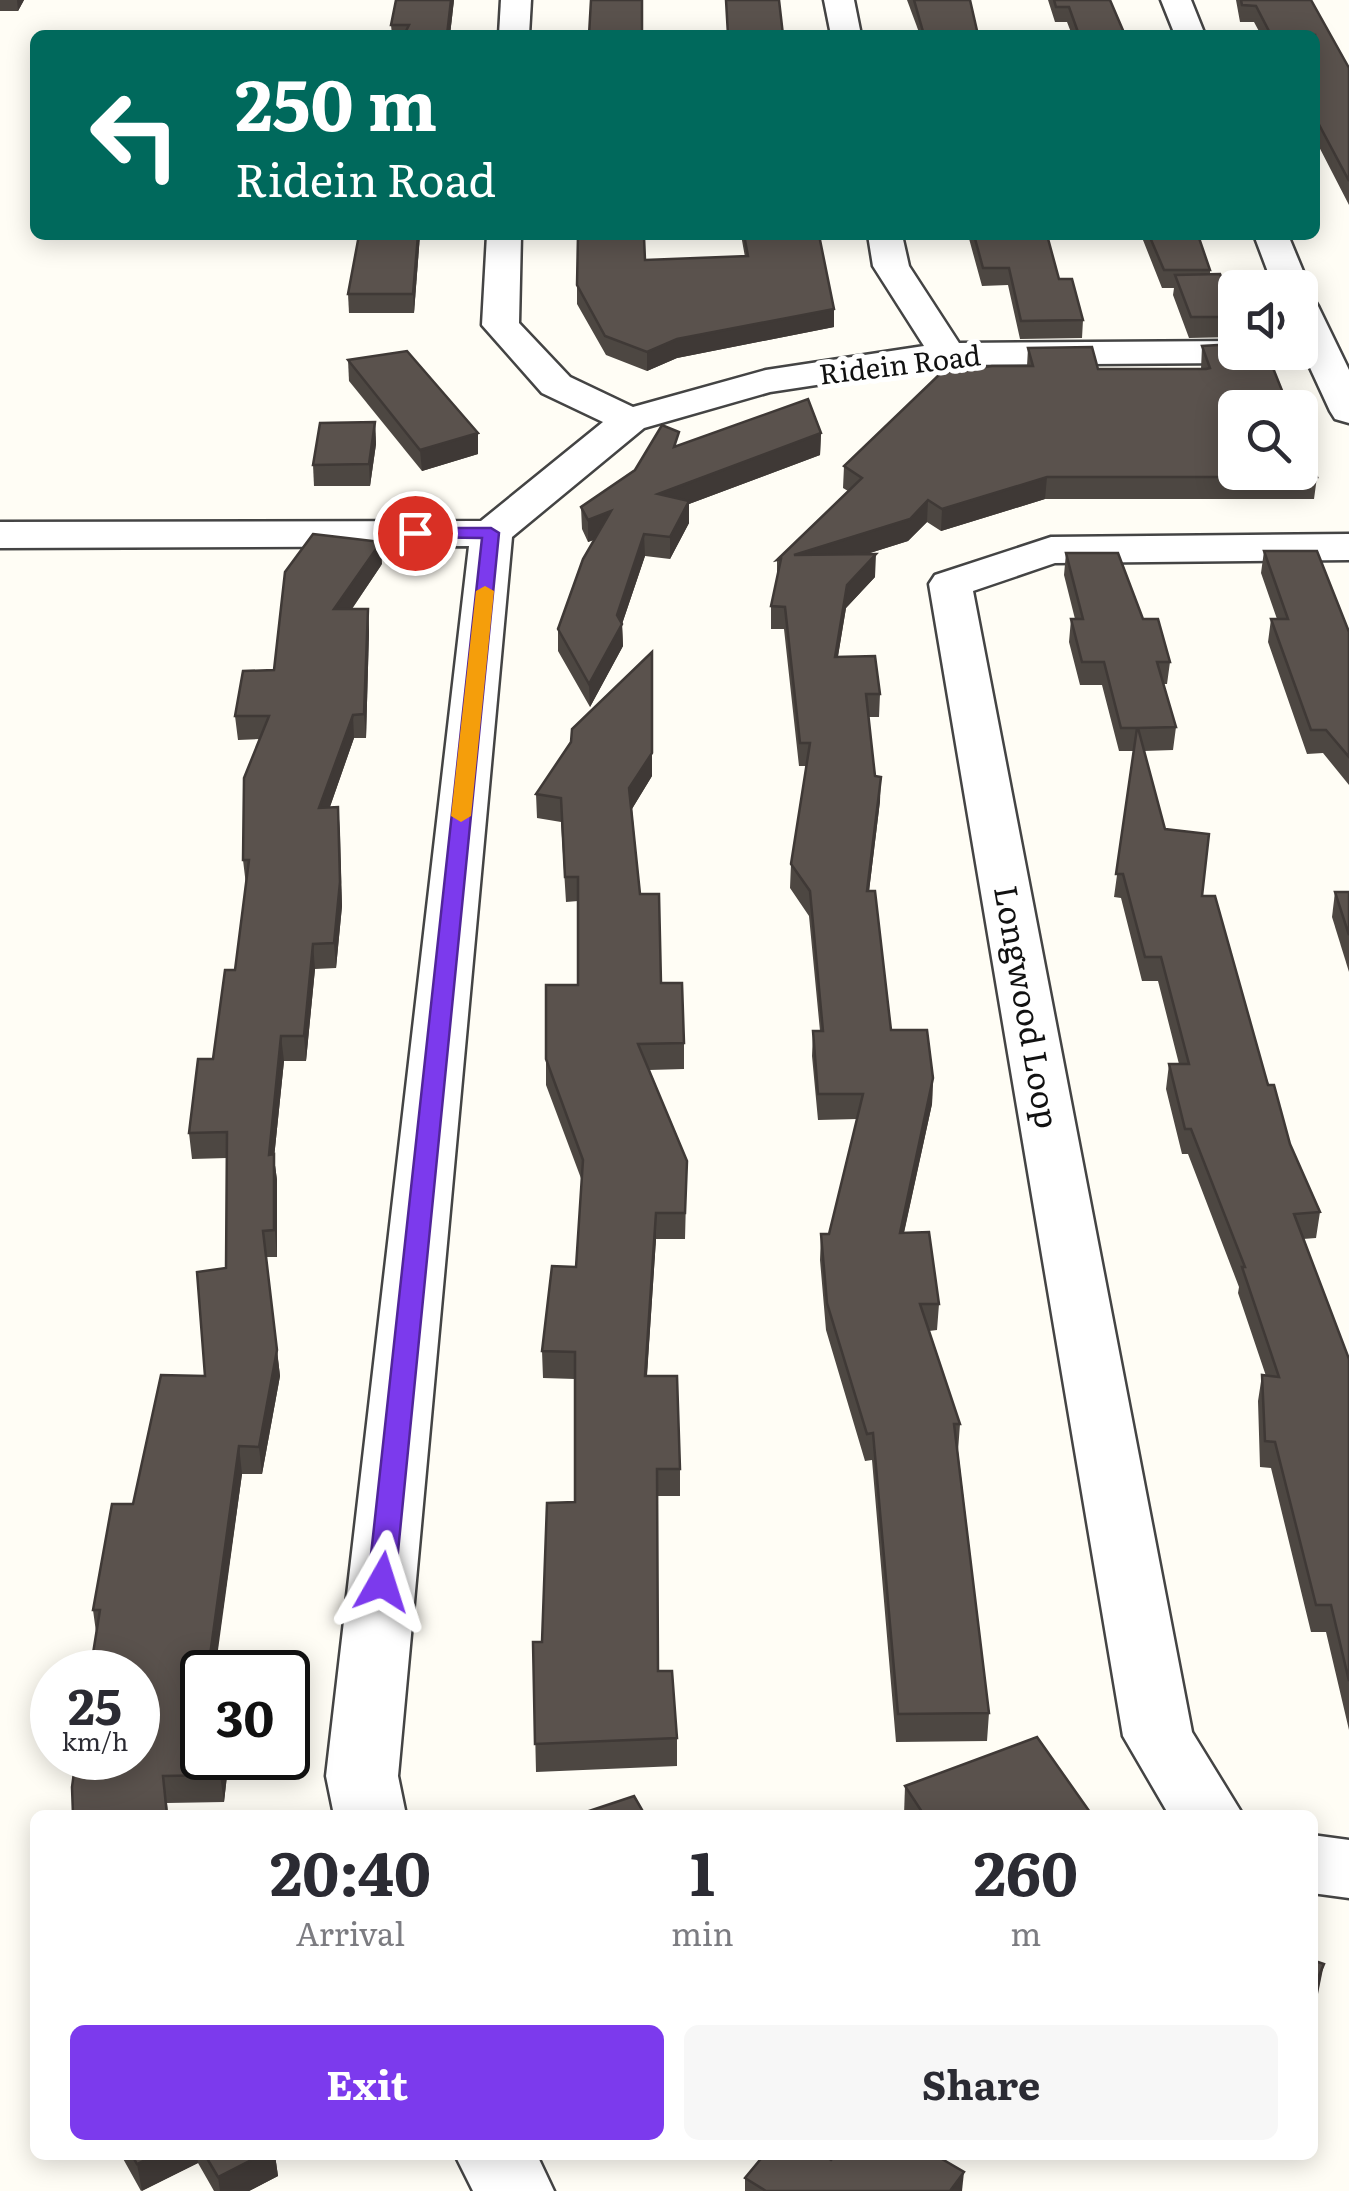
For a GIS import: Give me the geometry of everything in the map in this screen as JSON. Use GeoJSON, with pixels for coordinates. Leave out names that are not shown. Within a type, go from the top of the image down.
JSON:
{"type":"FeatureCollection","features":[{"type":"Feature","properties":{"kind":"street"},"geometry":{"type":"LineString","coordinates":[[514,30],[516,0]]}},
{"type":"Feature","properties":{"kind":"street"},"geometry":{"type":"LineString","coordinates":[[839,0],[845,30]]}},
{"type":"Feature","properties":{"kind":"street"},"geometry":{"type":"LineString","coordinates":[[1176,0],[1188,30]]}},
{"type":"Feature","properties":{"kind":"street"},"geometry":{"type":"LineString","coordinates":[[0,534],[491,533],[630,420],[556,386],[500,325],[504,240]]}},
{"type":"Feature","properties":{"kind":"street"},"geometry":{"type":"LineString","coordinates":[[887,240],[892,266],[948,354]]}},
{"type":"Feature","properties":{"kind":"street"},"geometry":{"type":"LineString","coordinates":[[1273,240],[1285,270]]}},
{"type":"Feature","properties":{"kind":"street"},"geometry":{"type":"LineString","coordinates":[[1322,351],[1349,411]]}},
{"type":"Feature","properties":{"kind":"street","name":"Ridein Road"},"geometry":{"type":"LineString","coordinates":[[630,420],[766,381],[948,354],[1218,352]]}},
{"type":"Feature","properties":{"kind":"street"},"geometry":{"type":"LineString","coordinates":[[369,1810],[362,1776],[491,533]]}},
{"type":"Feature","properties":{"kind":"street","name":"Longwood Loop"},"geometry":{"type":"LineString","coordinates":[[1204,1810],[1158,1736],[950,584],[1050,550],[1349,547]]}},
{"type":"Feature","properties":{"kind":"street"},"geometry":{"type":"LineString","coordinates":[[1318,1865],[1349,1869]]}},
{"type":"Feature","properties":{"kind":"street"},"geometry":{"type":"LineString","coordinates":[[498,2160],[514,2191]]}},
{"type":"Feature","properties":{"kind":"building"},"geometry":{"type":"Polygon","coordinates":[[[396,0],[451,0],[448,30],[406,30],[409,25],[391,25],[396,0]]]}},
{"type":"Feature","properties":{"kind":"building"},"geometry":{"type":"Polygon","coordinates":[[[591,0],[642,0],[642,30],[589,30],[591,0]]]}},
{"type":"Feature","properties":{"kind":"building"},"geometry":{"type":"Polygon","coordinates":[[[726,0],[779,0],[782,30],[728,30],[726,0]]]}},
{"type":"Feature","properties":{"kind":"building"},"geometry":{"type":"Polygon","coordinates":[[[914,0],[970,0],[977,30],[923,30],[914,0]]]}},
{"type":"Feature","properties":{"kind":"building"},"geometry":{"type":"Polygon","coordinates":[[[1054,0],[1110,0],[1123,30],[1077,30],[1069,7],[1056,7],[1054,0]]]}},
{"type":"Feature","properties":{"kind":"building"},"geometry":{"type":"Polygon","coordinates":[[[1241,0],[1311,0],[1349,68],[1349,181],[1320,126],[1320,30],[1268,30],[1256,6],[1242,5],[1241,0]]]}},
{"type":"Feature","properties":{"kind":"building"},"geometry":{"type":"Polygon","coordinates":[[[358,240],[418,240],[413,294],[348,294],[358,240]]]}},
{"type":"Feature","properties":{"kind":"building"},"geometry":{"type":"Polygon","coordinates":[[[578,240],[644,240],[645,260],[748,256],[745,240],[820,240],[834,309],[677,339],[647,352],[605,336],[577,285],[578,240]]]}},
{"type":"Feature","properties":{"kind":"building"},"geometry":{"type":"Polygon","coordinates":[[[975,240],[1048,240],[1059,279],[1072,279],[1083,320],[1021,321],[1009,268],[983,268],[975,240]]]}},
{"type":"Feature","properties":{"kind":"building"},"geometry":{"type":"Polygon","coordinates":[[[1151,240],[1200,240],[1210,270],[1164,270],[1151,240]]]}},
{"type":"Feature","properties":{"kind":"building"},"geometry":{"type":"Polygon","coordinates":[[[1218,274],[1218,317],[1191,317],[1175,275],[1218,274]]]}},
{"type":"Feature","properties":{"kind":"building"},"geometry":{"type":"Polygon","coordinates":[[[1218,345],[1218,370],[1274,370],[1282,390],[1218,390],[1218,477],[1047,477],[942,509],[928,500],[910,519],[794,555],[876,554],[847,585],[835,657],[875,656],[880,694],[866,694],[875,776],[881,777],[867,891],[875,891],[891,1030],[927,1030],[933,1078],[900,1233],[929,1232],[939,1304],[920,1304],[960,1424],[954,1424],[989,1713],[898,1714],[873,1433],[867,1434],[827,1303],[821,1234],[829,1234],[863,1094],[818,1094],[813,1031],[823,1031],[810,891],[791,864],[810,743],[800,743],[785,607],[771,606],[781,559],[777,560],[862,478],[844,466],[941,373],[992,366],[1033,366],[1028,348],[1092,347],[1098,369],[1210,368],[1202,346],[1218,345]]]}},
{"type":"Feature","properties":{"kind":"building"},"geometry":{"type":"Polygon","coordinates":[[[407,351],[478,433],[420,450],[348,360],[407,351]]]}},
{"type":"Feature","properties":{"kind":"building"},"geometry":{"type":"Polygon","coordinates":[[[808,399],[821,433],[658,494],[689,501],[670,537],[644,534],[617,615],[622,624],[589,684],[558,629],[583,559],[611,511],[588,520],[581,507],[635,470],[662,425],[679,432],[674,447],[808,399]]]}},
{"type":"Feature","properties":{"kind":"building"},"geometry":{"type":"Polygon","coordinates":[[[375,422],[369,464],[313,465],[320,423],[375,422]]]}},
{"type":"Feature","properties":{"kind":"building"},"geometry":{"type":"Polygon","coordinates":[[[313,534],[381,542],[334,609],[368,609],[364,714],[353,715],[319,808],[338,807],[340,882],[334,943],[313,944],[304,1036],[281,1036],[269,1155],[274,1154],[274,1230],[263,1231],[277,1350],[259,1447],[239,1446],[211,1650],[180,1650],[180,1776],[163,1776],[166,1810],[73,1810],[73,1780],[160,1780],[160,1650],[94,1650],[100,1610],[93,1610],[112,1504],[133,1504],[161,1375],[205,1376],[197,1272],[226,1268],[227,1132],[189,1133],[198,1059],[213,1059],[225,970],[235,970],[249,860],[243,860],[244,778],[269,716],[235,716],[243,671],[274,670],[285,572],[313,534]]]}},
{"type":"Feature","properties":{"kind":"building"},"geometry":{"type":"Polygon","coordinates":[[[1264,551],[1317,551],[1349,632],[1349,757],[1326,730],[1311,730],[1271,619],[1288,619],[1264,551]]]}},
{"type":"Feature","properties":{"kind":"building"},"geometry":{"type":"Polygon","coordinates":[[[1066,553],[1118,553],[1143,619],[1158,619],[1170,662],[1157,662],[1176,727],[1138,728],[1165,829],[1209,834],[1202,896],[1215,896],[1268,1085],[1274,1085],[1290,1144],[1320,1212],[1294,1214],[1349,1359],[1349,1681],[1331,1605],[1316,1605],[1275,1442],[1265,1441],[1262,1375],[1279,1377],[1245,1267],[1191,1129],[1185,1129],[1169,1064],[1189,1064],[1161,957],[1145,957],[1123,874],[1116,874],[1137,728],[1121,728],[1104,662],[1082,662],[1071,619],[1083,619],[1066,553]]]}},
{"type":"Feature","properties":{"kind":"building"},"geometry":{"type":"Polygon","coordinates":[[[652,652],[652,753],[629,788],[640,894],[659,894],[661,983],[682,983],[684,1043],[638,1044],[687,1161],[685,1213],[656,1213],[645,1376],[677,1376],[680,1469],[657,1469],[658,1671],[672,1671],[677,1738],[535,1744],[533,1642],[542,1642],[547,1503],[575,1502],[575,1352],[542,1351],[552,1266],[576,1267],[583,1160],[546,1059],[546,985],[578,985],[578,877],[565,877],[561,798],[536,794],[571,742],[572,729],[652,652]]]}},
{"type":"Feature","properties":{"kind":"building"},"geometry":{"type":"Polygon","coordinates":[[[1335,892],[1349,892],[1349,935],[1335,892]]]}},
{"type":"Feature","properties":{"kind":"building"},"geometry":{"type":"Polygon","coordinates":[[[1037,1737],[1088,1810],[921,1810],[905,1786],[1037,1737]]]}},
{"type":"Feature","properties":{"kind":"building"},"geometry":{"type":"Polygon","coordinates":[[[634,1796],[642,1810],[592,1810],[634,1796]]]}},
{"type":"Feature","properties":{"kind":"building"},"geometry":{"type":"Polygon","coordinates":[[[208,2160],[251,2160],[218,2177],[208,2160]]]}},
{"type":"Feature","properties":{"kind":"building"},"geometry":{"type":"Polygon","coordinates":[[[760,2160],[944,2160],[964,2172],[950,2191],[766,2191],[745,2178],[760,2160]]]}},
{"type":"Feature","properties":{"kind":"slow traffic"},"geometry":{"type":"LineString","coordinates":[[461,816],[485,591]]}},
{"type":"Feature","properties":{"kind":"route"},"geometry":{"type":"LineString","coordinates":[[382,1582],[491,533],[415,533]]}}]}
